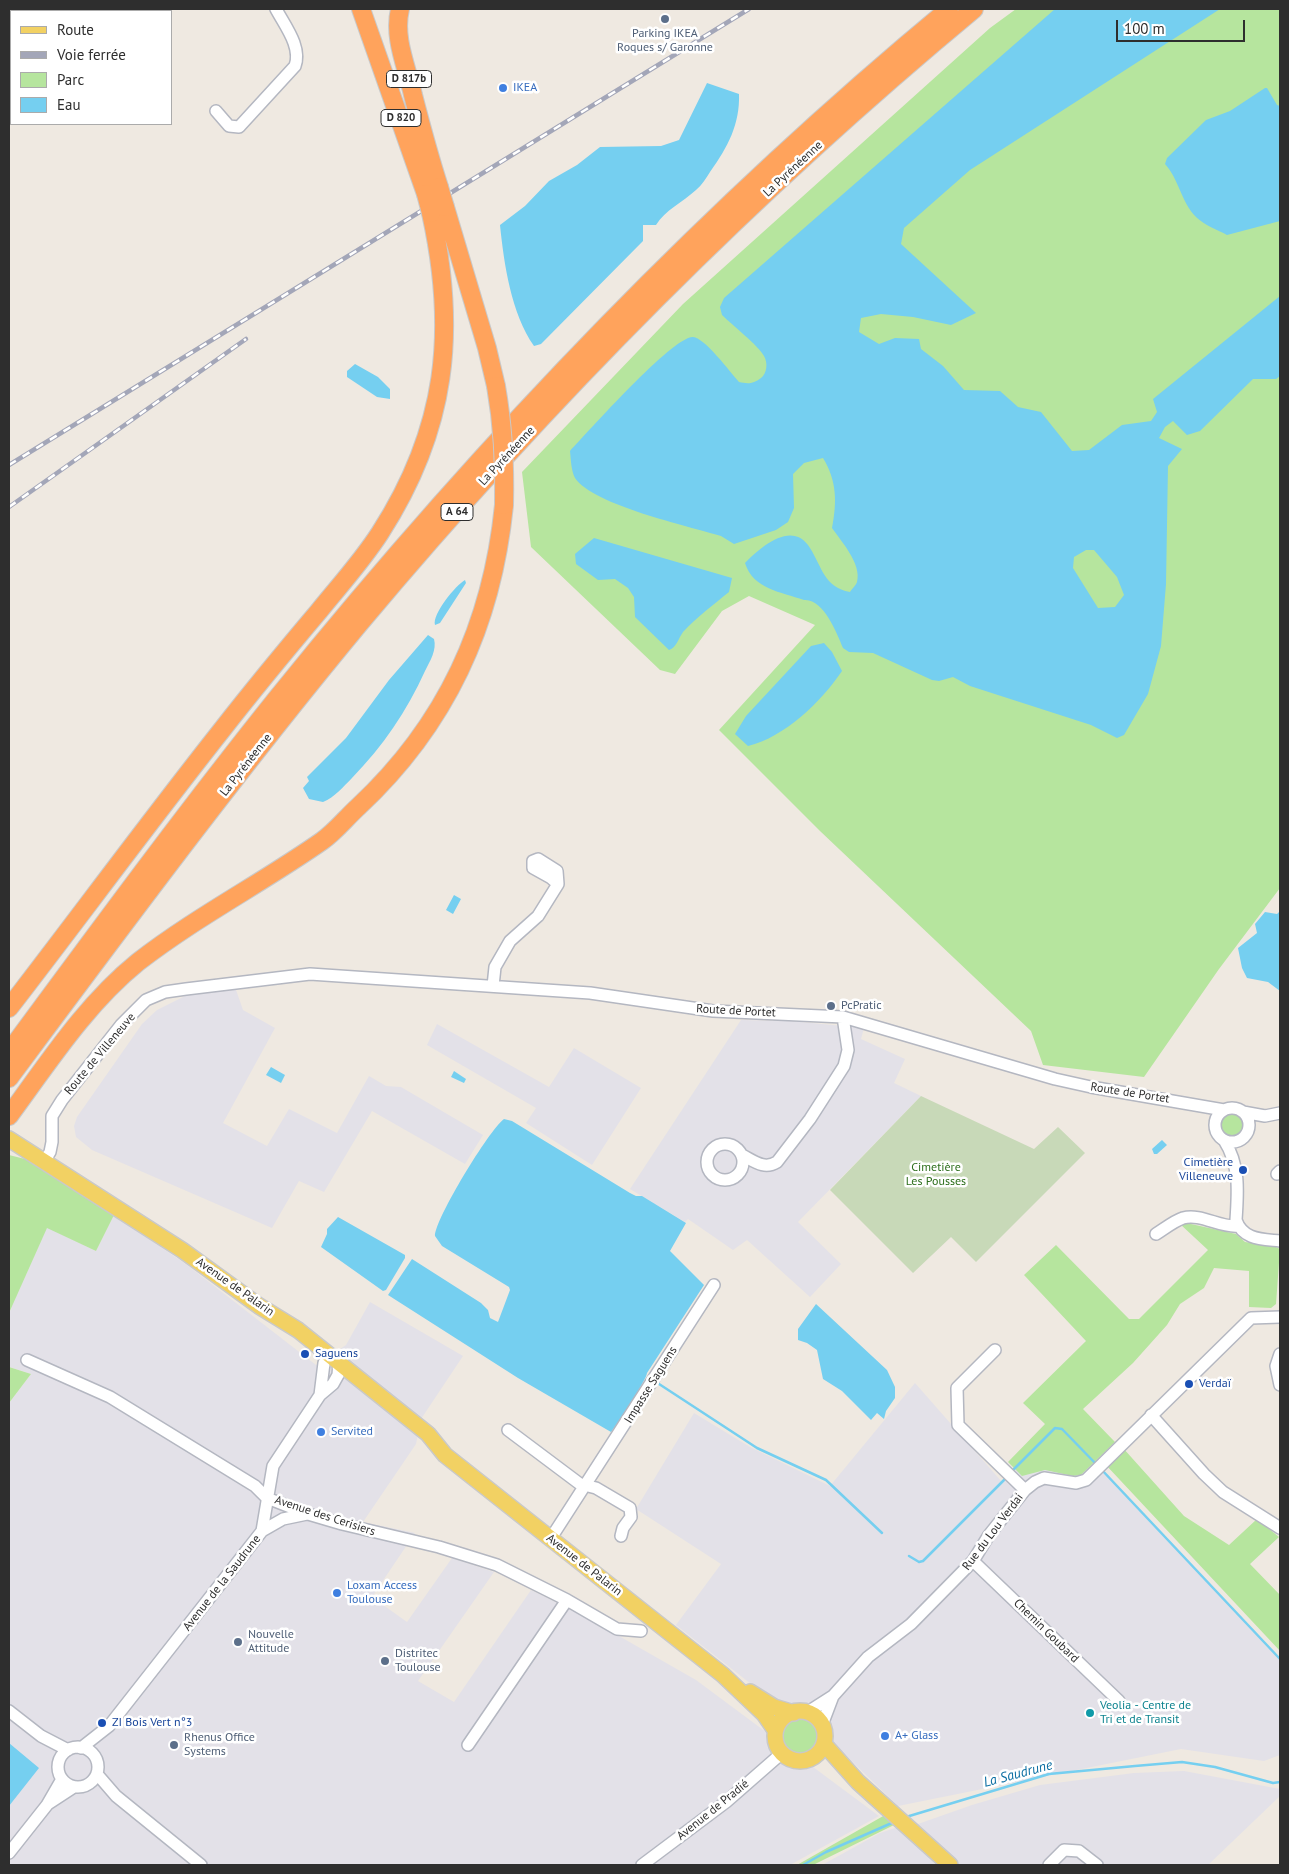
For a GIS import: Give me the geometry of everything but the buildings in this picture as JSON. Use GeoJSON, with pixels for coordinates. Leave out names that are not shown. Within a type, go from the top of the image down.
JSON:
{"type":"FeatureCollection","features":[{"type":"Feature","properties":{"kind":"highway","name":"D 820"},"geometry":{"type":"LineString","coordinates":[[361,9],[432,191]]}},
{"type":"Feature","properties":{"kind":"highway","name":"D 820"},"geometry":{"type":"LineString","coordinates":[[374,9],[413,120],[423,140]]}},
{"type":"Feature","properties":{"kind":"highway","name":"D 817b"},"geometry":{"type":"LineString","coordinates":[[400,9],[398,16],[401,53],[423,140]]}},
{"type":"Feature","properties":{"kind":"highway","name":"La Pyrénéenne"},"geometry":{"type":"LineString","coordinates":[[9,1052],[175,830],[279,696],[411,539],[594,340],[683,251],[841,103],[949,9]]}},
{"type":"Feature","properties":{"kind":"highway","name":"La Pyrénéenne"},"geometry":{"type":"LineString","coordinates":[[9,1078],[188,839],[292,707],[360,624],[489,476],[606,350],[696,261],[853,114],[974,9]]}},
{"type":"Feature","properties":{"kind":"highway"},"geometry":{"type":"LineString","coordinates":[[9,1116],[92,1008],[136,964],[180,931],[324,840],[382,785],[424,732],[451,689],[472,645],[488,594],[500,541],[505,471],[502,430],[496,386],[487,348],[432,191],[423,140]]}},
{"type":"Feature","properties":{"kind":"highway"},"geometry":{"type":"LineString","coordinates":[[9,1008],[164,803],[259,683],[363,557],[398,504],[428,434],[444,358],[445,294],[438,210]]}},
{"type":"Feature","properties":{"kind":"main road","name":"Avenue de Palarin"},"geometry":{"type":"LineString","coordinates":[[9,1139],[182,1250],[259,1306],[296,1328],[336,1372],[433,1449],[445,1455],[723,1675],[764,1714],[776,1730]]}},
{"type":"Feature","properties":{"kind":"main road","name":"Avenue de Palarin"},"geometry":{"type":"LineString","coordinates":[[723,1675],[768,1704],[801,1712]]}},
{"type":"Feature","properties":{"kind":"main road"},"geometry":{"type":"LineString","coordinates":[[801,1712],[816,1716],[822,1725],[825,1734],[824,1744],[819,1753],[812,1759],[799,1762],[791,1760],[782,1753],[776,1743],[776,1730],[780,1720],[786,1715],[801,1712]]}},
{"type":"Feature","properties":{"kind":"main road"},"geometry":{"type":"LineString","coordinates":[[824,1744],[858,1782],[950,1865]]}},
{"type":"Feature","properties":{"kind":"main road"},"geometry":{"type":"LineString","coordinates":[[812,1759],[828,1765],[858,1782]]}},
{"type":"Feature","properties":{"kind":"street"},"geometry":{"type":"LineString","coordinates":[[216,110],[229,126],[239,127],[295,66],[298,57],[297,49],[276,9]]}},
{"type":"Feature","properties":{"kind":"street"},"geometry":{"type":"LineString","coordinates":[[493,986],[495,967],[510,941],[538,916],[558,884]]}},
{"type":"Feature","properties":{"kind":"street","name":"Route de Portet"},"geometry":{"type":"LineString","coordinates":[[258,980],[310,974],[590,993],[713,1011],[844,1017],[1054,1079],[1194,1104],[1204,1108],[1224,1110]]}},
{"type":"Feature","properties":{"kind":"street","name":"Route de Villeneuve"},"geometry":{"type":"LineString","coordinates":[[44,1162],[52,1142],[52,1116],[62,1100],[121,1025],[146,1000],[165,992],[258,980]]}},
{"type":"Feature","properties":{"kind":"street"},"geometry":{"type":"LineString","coordinates":[[742,1155],[764,1166],[771,1166],[777,1162],[810,1119],[847,1058],[844,1017]]}},
{"type":"Feature","properties":{"kind":"street"},"geometry":{"type":"LineString","coordinates":[[1204,1108],[1235,1161],[1238,1188],[1236,1220],[1238,1226],[1243,1233],[1253,1238],[1280,1241]]}},
{"type":"Feature","properties":{"kind":"street"},"geometry":{"type":"LineString","coordinates":[[1215,1126],[1217,1116],[1224,1110],[1234,1108],[1243,1112],[1265,1116],[1280,1113]]}},
{"type":"Feature","properties":{"kind":"street"},"geometry":{"type":"LineString","coordinates":[[1243,1112],[1249,1123],[1248,1129]]}},
{"type":"Feature","properties":{"kind":"street"},"geometry":{"type":"LineString","coordinates":[[1235,1161],[1241,1139],[1248,1129],[1265,1116]]}},
{"type":"Feature","properties":{"kind":"street"},"geometry":{"type":"LineString","coordinates":[[1224,1140],[1235,1141],[1241,1139]]}},
{"type":"Feature","properties":{"kind":"street"},"geometry":{"type":"LineString","coordinates":[[1156,1234],[1182,1218],[1190,1217],[1227,1226],[1238,1226]]}},
{"type":"Feature","properties":{"kind":"street","name":"Impasse Saguens"},"geometry":{"type":"LineString","coordinates":[[551,1538],[587,1485],[714,1285]]}},
{"type":"Feature","properties":{"kind":"street","name":"Rue du Lou Verdai"},"geometry":{"type":"LineString","coordinates":[[801,1712],[833,1696],[868,1657],[911,1624],[974,1561],[990,1535],[1025,1490],[1044,1478],[1076,1483],[1086,1480],[1251,1318],[1280,1317]]}},
{"type":"Feature","properties":{"kind":"street"},"geometry":{"type":"LineString","coordinates":[[995,1350],[957,1388],[958,1425],[1025,1490]]}},
{"type":"Feature","properties":{"kind":"street"},"geometry":{"type":"LineString","coordinates":[[1280,1354],[1276,1366],[1280,1385]]}},
{"type":"Feature","properties":{"kind":"street","name":"Avenue des Cerisiers"},"geometry":{"type":"LineString","coordinates":[[27,1360],[110,1397],[255,1486],[267,1498],[308,1514],[342,1524],[439,1547],[497,1565],[567,1600],[617,1628],[641,1631]]}},
{"type":"Feature","properties":{"kind":"street","name":"Avenue de la Saudrune"},"geometry":{"type":"LineString","coordinates":[[81,1748],[106,1729],[262,1531],[273,1466],[336,1372]]}},
{"type":"Feature","properties":{"kind":"street"},"geometry":{"type":"LineString","coordinates":[[1151,1415],[1204,1474],[1223,1492],[1280,1526]]}},
{"type":"Feature","properties":{"kind":"street"},"geometry":{"type":"LineString","coordinates":[[508,1430],[580,1484],[596,1488],[630,1508],[631,1517],[623,1528],[621,1536]]}},
{"type":"Feature","properties":{"kind":"street"},"geometry":{"type":"LineString","coordinates":[[262,1531],[284,1519],[308,1514]]}},
{"type":"Feature","properties":{"kind":"street","name":"Chemin Goubard"},"geometry":{"type":"LineString","coordinates":[[974,1561],[1119,1701]]}},
{"type":"Feature","properties":{"kind":"street"},"geometry":{"type":"LineString","coordinates":[[468,1745],[567,1600]]}},
{"type":"Feature","properties":{"kind":"street"},"geometry":{"type":"LineString","coordinates":[[822,1725],[833,1696]]}},
{"type":"Feature","properties":{"kind":"street"},"geometry":{"type":"LineString","coordinates":[[9,1712],[41,1736],[68,1750],[81,1748],[88,1750],[96,1760],[97,1774],[116,1796],[201,1865]]}},
{"type":"Feature","properties":{"kind":"street","name":"Avenue de la Saudrune"},"geometry":{"type":"LineString","coordinates":[[96,1760],[106,1729]]}},
{"type":"Feature","properties":{"kind":"street"},"geometry":{"type":"LineString","coordinates":[[41,1736],[58,1764],[62,1779],[74,1787]]}},
{"type":"Feature","properties":{"kind":"street"},"geometry":{"type":"LineString","coordinates":[[58,1764],[68,1750]]}},
{"type":"Feature","properties":{"kind":"street","name":"Avenue de Pradié"},"geometry":{"type":"LineString","coordinates":[[642,1865],[726,1802],[782,1753]]}},
{"type":"Feature","properties":{"kind":"street"},"geometry":{"type":"LineString","coordinates":[[87,1785],[97,1774]]}},
{"type":"Feature","properties":{"kind":"street"},"geometry":{"type":"LineString","coordinates":[[9,1853],[47,1804],[62,1779]]}},
{"type":"Feature","properties":{"kind":"street"},"geometry":{"type":"LineString","coordinates":[[47,1804],[74,1787],[87,1785],[116,1796]]}},
{"type":"Feature","properties":{"kind":"street"},"geometry":{"type":"LineString","coordinates":[[1050,1865],[1064,1850],[1079,1851],[1097,1865]]}},
{"type":"Feature","properties":{"kind":"shaded area"},"geometry":{"type":"Polygon","coordinates":[[[235,987],[243,1010],[275,1028],[223,1123],[267,1146],[289,1109],[337,1133],[369,1076],[386,1086],[401,1087],[483,1135],[465,1164],[372,1111],[324,1192],[299,1181],[272,1228],[92,1150],[76,1137],[74,1126],[77,1117],[142,1024],[157,1010],[187,995],[235,987]]]}},
{"type":"Feature","properties":{"kind":"shaded area"},"geometry":{"type":"Polygon","coordinates":[[[741,1020],[791,1021],[864,1028],[861,1039],[905,1059],[894,1083],[921,1096],[798,1222],[841,1264],[810,1297],[747,1240],[733,1250],[688,1219],[685,1222],[630,1189],[741,1020]]]}},
{"type":"Feature","properties":{"kind":"shaded area"},"geometry":{"type":"Polygon","coordinates":[[[437,1024],[549,1087],[574,1048],[641,1088],[592,1165],[526,1123],[536,1108],[427,1045],[437,1024]]]}},
{"type":"Feature","properties":{"kind":"shaded area"},"geometry":{"type":"Polygon","coordinates":[[[114,1215],[187,1265],[316,1365],[346,1345],[370,1302],[463,1356],[421,1419],[416,1444],[363,1522],[415,1533],[372,1597],[407,1622],[452,1558],[494,1572],[418,1681],[454,1702],[531,1590],[584,1616],[696,1680],[879,1816],[790,1865],[9,1865],[9,1403],[31,1374],[9,1367],[9,1313],[47,1227],[96,1251],[114,1215]]]}},
{"type":"Feature","properties":{"kind":"shaded area"},"geometry":{"type":"Polygon","coordinates":[[[915,1383],[1002,1482],[1062,1426],[1280,1658],[1280,1755],[1264,1761],[1181,1749],[898,1806],[834,1744],[830,1720],[813,1705],[787,1706],[751,1684],[676,1625],[721,1564],[636,1509],[694,1413],[750,1447],[830,1486],[915,1383]]]}},
{"type":"Feature","properties":{"kind":"shaded area"},"geometry":{"type":"Polygon","coordinates":[[[1184,1771],[1280,1789],[1280,1796],[1208,1865],[960,1865],[918,1824],[972,1805],[1040,1785],[1134,1773],[1184,1771]]]}},
{"type":"Feature","properties":{"kind":"shaded area"},"geometry":{"type":"Polygon","coordinates":[[[898,1827],[936,1865],[822,1865],[880,1833],[898,1827]]]}},
{"type":"Feature","properties":{"kind":"green space"},"geometry":{"type":"Polygon","coordinates":[[[1016,9],[1280,9],[1280,888],[1219,969],[1144,1077],[1043,1065],[1031,1031],[820,831],[719,730],[815,625],[749,596],[722,611],[675,674],[660,670],[531,547],[522,472],[683,304],[990,28],[1016,9]]]}},
{"type":"Feature","properties":{"kind":"green space","name":"Cimetière Les Pousses"},"geometry":{"type":"Polygon","coordinates":[[[921,1096],[1034,1149],[1058,1127],[1085,1153],[976,1262],[951,1237],[913,1273],[830,1190],[921,1096]]]}},
{"type":"Feature","properties":{"kind":"green space"},"geometry":{"type":"Polygon","coordinates":[[[1232,1112],[1241,1115],[1244,1124],[1241,1133],[1232,1136],[1223,1133],[1220,1124],[1223,1115],[1232,1112]]]}},
{"type":"Feature","properties":{"kind":"green space"},"geometry":{"type":"Polygon","coordinates":[[[9,1155],[29,1160],[114,1215],[96,1251],[47,1228],[9,1313],[9,1155]]]}},
{"type":"Feature","properties":{"kind":"green space"},"geometry":{"type":"Polygon","coordinates":[[[1182,1222],[1236,1234],[1245,1242],[1274,1246],[1280,1249],[1276,1304],[1271,1308],[1249,1307],[1249,1271],[1214,1268],[1204,1288],[1180,1304],[1167,1325],[1133,1363],[1083,1409],[1115,1442],[1081,1475],[1073,1476],[1045,1470],[1022,1476],[1008,1462],[1045,1424],[1023,1403],[1086,1341],[1024,1275],[1056,1245],[1129,1319],[1139,1319],[1208,1250],[1180,1224],[1182,1222]]]}},
{"type":"Feature","properties":{"kind":"green space"},"geometry":{"type":"Polygon","coordinates":[[[9,1367],[31,1374],[9,1403],[9,1367]]]}},
{"type":"Feature","properties":{"kind":"green space"},"geometry":{"type":"Polygon","coordinates":[[[1123,1448],[1184,1516],[1229,1545],[1257,1519],[1279,1537],[1250,1564],[1280,1595],[1280,1651],[1105,1464],[1123,1448]]]}},
{"type":"Feature","properties":{"kind":"green space"},"geometry":{"type":"Polygon","coordinates":[[[799,1716],[806,1717],[812,1722],[817,1728],[817,1742],[812,1748],[806,1753],[799,1754],[792,1753],[786,1748],[781,1742],[780,1735],[781,1728],[786,1722],[792,1717],[799,1716]]]}},
{"type":"Feature","properties":{"kind":"green space"},"geometry":{"type":"Polygon","coordinates":[[[885,1815],[896,1824],[813,1865],[797,1865],[885,1815]]]}},
{"type":"Feature","properties":{"kind":"water"},"geometry":{"type":"Polygon","coordinates":[[[1055,9],[1220,9],[970,170],[904,228],[901,244],[976,313],[951,325],[913,317],[881,314],[861,318],[859,332],[879,344],[895,338],[919,339],[921,349],[943,366],[964,390],[1000,391],[1018,407],[1041,412],[1072,451],[1089,450],[1122,425],[1151,421],[1157,412],[1153,399],[1280,296],[1280,376],[1276,379],[1253,379],[1200,431],[1187,435],[1173,421],[1165,427],[1159,438],[1182,449],[1168,466],[1166,584],[1161,646],[1148,694],[1124,735],[1117,738],[1091,725],[970,686],[953,677],[939,681],[932,680],[873,653],[849,652],[843,648],[828,618],[817,605],[811,601],[777,592],[754,579],[745,563],[759,550],[776,539],[794,536],[803,540],[810,548],[825,575],[834,586],[850,592],[856,583],[858,575],[854,560],[832,528],[835,492],[831,475],[823,458],[804,463],[793,474],[794,508],[788,522],[776,530],[734,544],[721,536],[620,506],[585,488],[575,478],[570,451],[650,368],[683,341],[693,337],[704,343],[739,382],[753,382],[763,376],[766,368],[764,356],[751,341],[722,315],[720,307],[724,298],[1055,9]],[[1086,550],[1074,557],[1073,568],[1098,608],[1115,607],[1124,595],[1117,577],[1094,550],[1086,550]]]}},
{"type":"Feature","properties":{"kind":"water"},"geometry":{"type":"Polygon","coordinates":[[[707,83],[739,94],[739,105],[732,135],[716,163],[698,188],[669,210],[656,225],[643,225],[643,241],[541,344],[534,346],[526,333],[514,303],[506,272],[500,225],[525,206],[549,181],[577,165],[600,147],[661,146],[679,140],[707,83]]]}},
{"type":"Feature","properties":{"kind":"water"},"geometry":{"type":"Polygon","coordinates":[[[1267,88],[1277,105],[1280,106],[1280,221],[1227,235],[1196,217],[1187,204],[1174,176],[1165,164],[1167,158],[1206,120],[1230,111],[1267,88]]]}},
{"type":"Feature","properties":{"kind":"water"},"geometry":{"type":"Polygon","coordinates":[[[355,364],[378,377],[390,389],[390,399],[377,397],[347,377],[347,371],[355,364]]]}},
{"type":"Feature","properties":{"kind":"water"},"geometry":{"type":"Polygon","coordinates":[[[594,538],[732,578],[729,592],[688,627],[676,645],[669,650],[635,617],[634,597],[628,588],[615,579],[598,580],[576,564],[575,554],[594,538]]]}},
{"type":"Feature","properties":{"kind":"water"},"geometry":{"type":"Polygon","coordinates":[[[465,580],[466,583],[440,623],[435,625],[437,614],[441,607],[465,580]]]}},
{"type":"Feature","properties":{"kind":"water"},"geometry":{"type":"Polygon","coordinates":[[[428,635],[434,639],[435,643],[431,659],[402,714],[384,741],[335,795],[323,802],[309,799],[303,788],[309,781],[307,777],[346,738],[389,680],[428,635]]]}},
{"type":"Feature","properties":{"kind":"water"},"geometry":{"type":"Polygon","coordinates":[[[824,643],[832,652],[842,671],[824,695],[801,717],[775,735],[748,746],[735,734],[746,716],[811,646],[824,643]]]}},
{"type":"Feature","properties":{"kind":"water"},"geometry":{"type":"Polygon","coordinates":[[[454,895],[461,899],[453,914],[446,910],[454,895]]]}},
{"type":"Feature","properties":{"kind":"water"},"geometry":{"type":"Polygon","coordinates":[[[1280,911],[1280,991],[1268,982],[1247,978],[1242,968],[1238,948],[1257,933],[1255,924],[1265,912],[1277,914],[1280,911]]]}},
{"type":"Feature","properties":{"kind":"water"},"geometry":{"type":"Polygon","coordinates":[[[271,1067],[285,1075],[281,1083],[266,1075],[271,1067]]]}},
{"type":"Feature","properties":{"kind":"water"},"geometry":{"type":"Polygon","coordinates":[[[454,1071],[466,1079],[464,1083],[451,1077],[454,1071]]]}},
{"type":"Feature","properties":{"kind":"water"},"geometry":{"type":"Polygon","coordinates":[[[504,1119],[512,1121],[630,1193],[642,1196],[686,1223],[670,1251],[704,1285],[611,1432],[518,1378],[388,1295],[412,1259],[481,1303],[488,1310],[490,1318],[498,1322],[510,1290],[509,1287],[442,1246],[435,1236],[444,1212],[464,1175],[497,1126],[504,1119]]]}},
{"type":"Feature","properties":{"kind":"water"},"geometry":{"type":"Polygon","coordinates":[[[1162,1140],[1167,1145],[1157,1154],[1154,1154],[1152,1149],[1162,1140]]]}},
{"type":"Feature","properties":{"kind":"water"},"geometry":{"type":"Polygon","coordinates":[[[338,1217],[405,1255],[386,1290],[383,1291],[321,1247],[327,1234],[327,1229],[338,1217]]]}},
{"type":"Feature","properties":{"kind":"water"},"geometry":{"type":"Polygon","coordinates":[[[816,1304],[887,1370],[895,1387],[895,1398],[886,1411],[884,1419],[877,1413],[871,1420],[842,1391],[823,1379],[817,1350],[807,1343],[798,1340],[798,1329],[816,1304]]]}},
{"type":"Feature","properties":{"kind":"water"},"geometry":{"type":"Polygon","coordinates":[[[9,1743],[39,1768],[9,1806],[9,1743]]]}},
{"type":"Feature","properties":{"kind":"waterway"},"geometry":{"type":"LineString","coordinates":[[656,1382],[757,1448],[826,1480],[882,1533]]}},
{"type":"Feature","properties":{"kind":"waterway"},"geometry":{"type":"LineString","coordinates":[[1011,1472],[1055,1428],[1062,1429],[1097,1465]]}},
{"type":"Feature","properties":{"kind":"waterway"},"geometry":{"type":"LineString","coordinates":[[1101,1469],[1280,1659]]}},
{"type":"Feature","properties":{"kind":"waterway"},"geometry":{"type":"LineString","coordinates":[[909,1556],[919,1562],[923,1561],[1008,1476]]}},
{"type":"Feature","properties":{"kind":"waterway","name":"La Saudrune"},"geometry":{"type":"LineString","coordinates":[[906,1817],[1049,1774],[1182,1762],[1215,1767],[1273,1783],[1280,1782]]}},
{"type":"Feature","properties":{"kind":"waterway","name":"La Saudrune"},"geometry":{"type":"LineString","coordinates":[[803,1865],[826,1852],[894,1822]]}},
{"type":"Feature","properties":{"kind":"railway"},"geometry":{"type":"LineString","coordinates":[[9,465],[749,9]]}},
{"type":"Feature","properties":{"kind":"railway"},"geometry":{"type":"LineString","coordinates":[[9,507],[246,339]]}},
{"type":"Feature","properties":{"kind":"place","name":"Parking IKEA Roques s/ Garonne"},"geometry":{"type":"Point","coordinates":[665,19]}},
{"type":"Feature","properties":{"kind":"place","name":"IKEA"},"geometry":{"type":"Point","coordinates":[503,88]}},
{"type":"Feature","properties":{"kind":"place","name":"PcPratic"},"geometry":{"type":"Point","coordinates":[831,1006]}},
{"type":"Feature","properties":{"kind":"place","name":"Cimetière Villeneuve"},"geometry":{"type":"Point","coordinates":[1243,1170]}},
{"type":"Feature","properties":{"kind":"place","name":"Saguens"},"geometry":{"type":"Point","coordinates":[305,1354]}},
{"type":"Feature","properties":{"kind":"place","name":"Verdaï"},"geometry":{"type":"Point","coordinates":[1189,1384]}},
{"type":"Feature","properties":{"kind":"place","name":"Servited"},"geometry":{"type":"Point","coordinates":[321,1432]}},
{"type":"Feature","properties":{"kind":"place","name":"Loxam Access Toulouse"},"geometry":{"type":"Point","coordinates":[337,1593]}},
{"type":"Feature","properties":{"kind":"place","name":"Nouvelle Attitude"},"geometry":{"type":"Point","coordinates":[238,1642]}},
{"type":"Feature","properties":{"kind":"place","name":"Distritec Toulouse"},"geometry":{"type":"Point","coordinates":[385,1661]}},
{"type":"Feature","properties":{"kind":"place","name":"Veolia - Centre de Tri et de Transit"},"geometry":{"type":"Point","coordinates":[1090,1713]}},
{"type":"Feature","properties":{"kind":"place","name":"ZI Bois Vert n°3"},"geometry":{"type":"Point","coordinates":[102,1723]}},
{"type":"Feature","properties":{"kind":"place","name":"A+ Glass"},"geometry":{"type":"Point","coordinates":[885,1736]}},
{"type":"Feature","properties":{"kind":"place","name":"Rhenus Office Systems"},"geometry":{"type":"Point","coordinates":[174,1745]}}]}
